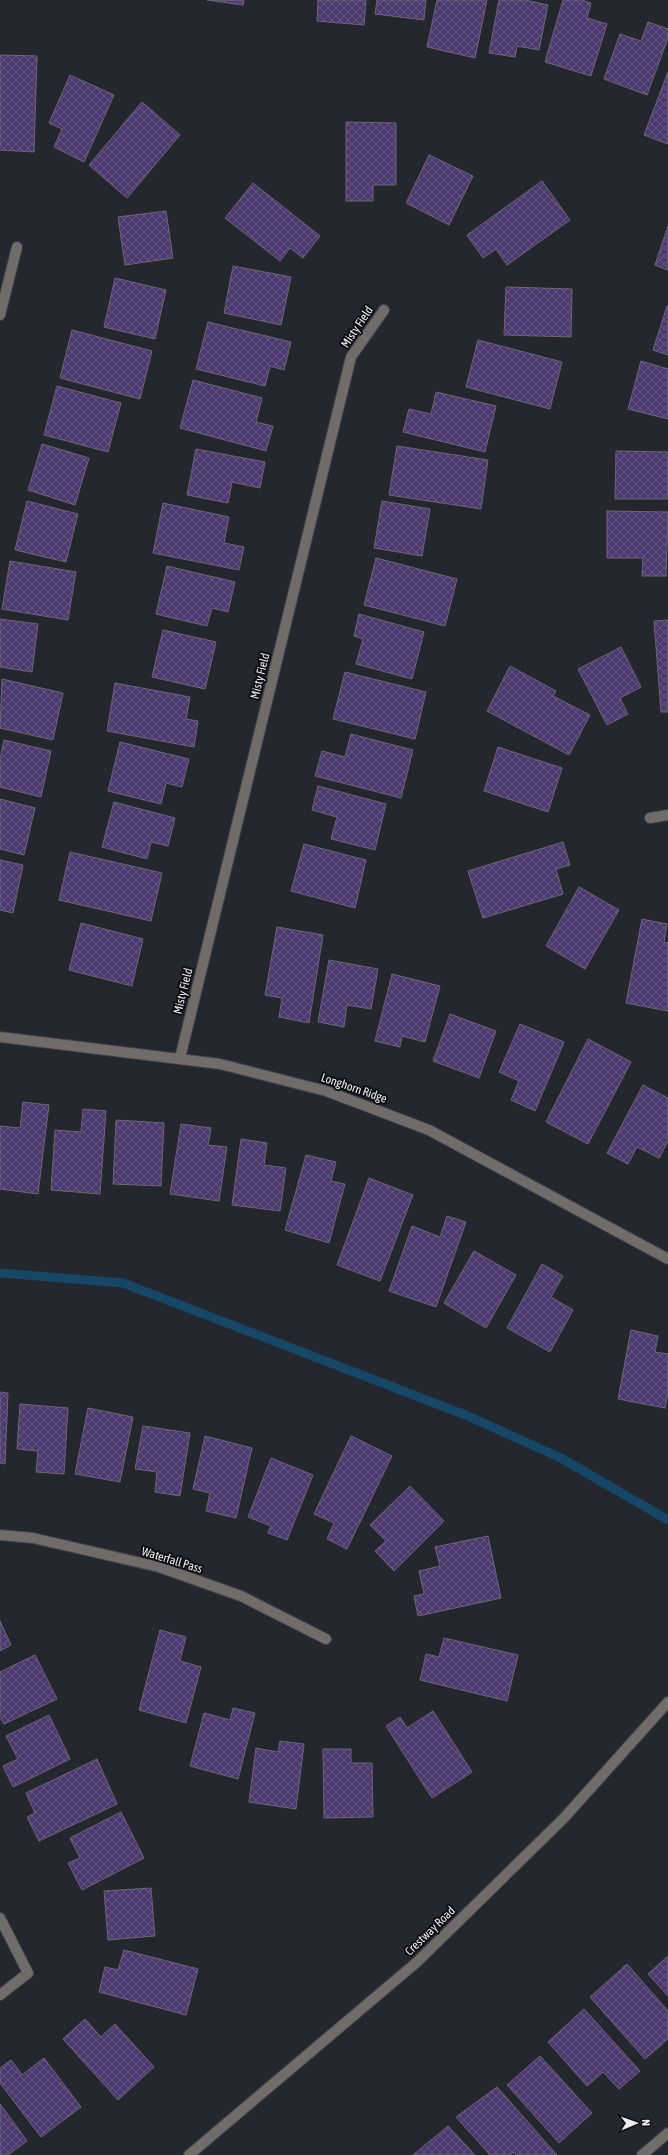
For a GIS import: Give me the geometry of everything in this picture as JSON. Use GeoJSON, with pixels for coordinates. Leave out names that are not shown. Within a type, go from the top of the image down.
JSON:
{"type":"FeatureCollection","features":[{"type":"Feature","properties":{"kind":"street"},"geometry":{"type":"LineString","coordinates":[[0,316],[17,248]]}},
{"type":"Feature","properties":{"kind":"street","name":"Misty Field"},"geometry":{"type":"LineString","coordinates":[[180,1058],[351,357],[384,310]]}},
{"type":"Feature","properties":{"kind":"street"},"geometry":{"type":"LineString","coordinates":[[650,818],[668,815]]}},
{"type":"Feature","properties":{"kind":"street","name":"Longhorn Ridge"},"geometry":{"type":"LineString","coordinates":[[0,1037],[220,1064],[326,1091],[430,1130],[668,1259]]}},
{"type":"Feature","properties":{"kind":"street","name":"Waterfall Pass"},"geometry":{"type":"LineString","coordinates":[[0,1535],[33,1538],[159,1567],[242,1596],[326,1639]]}},
{"type":"Feature","properties":{"kind":"street","name":"Crestway Road"},"geometry":{"type":"LineString","coordinates":[[189,2155],[417,1962],[563,1819],[668,1702]]}},
{"type":"Feature","properties":{"kind":"street"},"geometry":{"type":"LineString","coordinates":[[0,1918],[28,1973],[0,1995]]}},
{"type":"Feature","properties":{"kind":"street"},"geometry":{"type":"LineString","coordinates":[[642,2155],[668,2133]]}},
{"type":"Feature","properties":{"kind":"building"},"geometry":{"type":"Polygon","coordinates":[[[207,0],[244,0],[243,5],[207,0]]]}},
{"type":"Feature","properties":{"kind":"building"},"geometry":{"type":"Polygon","coordinates":[[[318,0],[366,0],[364,25],[317,21],[318,0]]]}},
{"type":"Feature","properties":{"kind":"building"},"geometry":{"type":"Polygon","coordinates":[[[377,0],[426,0],[424,20],[375,14],[377,0]]]}},
{"type":"Feature","properties":{"kind":"building"},"geometry":{"type":"Polygon","coordinates":[[[437,0],[487,0],[475,58],[427,47],[437,0]]]}},
{"type":"Feature","properties":{"kind":"building"},"geometry":{"type":"Polygon","coordinates":[[[499,0],[525,0],[548,5],[539,50],[517,46],[515,57],[489,53],[499,0]]]}},
{"type":"Feature","properties":{"kind":"building"},"geometry":{"type":"Polygon","coordinates":[[[563,0],[582,0],[591,3],[587,18],[607,24],[591,76],[545,62],[563,0]]]}},
{"type":"Feature","properties":{"kind":"building"},"geometry":{"type":"Polygon","coordinates":[[[648,22],[668,29],[668,38],[647,95],[604,79],[620,34],[641,41],[648,22]]]}},
{"type":"Feature","properties":{"kind":"building"},"geometry":{"type":"Polygon","coordinates":[[[0,55],[37,56],[34,152],[0,150],[0,55]]]}},
{"type":"Feature","properties":{"kind":"building"},"geometry":{"type":"Polygon","coordinates":[[[668,72],[668,144],[644,135],[668,72]]]}},
{"type":"Feature","properties":{"kind":"building"},"geometry":{"type":"Polygon","coordinates":[[[70,75],[114,95],[84,162],[54,147],[62,129],[49,123],[70,75]]]}},
{"type":"Feature","properties":{"kind":"building"},"geometry":{"type":"Polygon","coordinates":[[[142,102],[180,135],[127,198],[89,165],[142,102]]]}},
{"type":"Feature","properties":{"kind":"building"},"geometry":{"type":"Polygon","coordinates":[[[346,122],[396,123],[396,185],[373,185],[373,201],[346,201],[346,122]]]}},
{"type":"Feature","properties":{"kind":"building"},"geometry":{"type":"Polygon","coordinates":[[[429,155],[473,176],[449,225],[406,203],[429,155]]]}},
{"type":"Feature","properties":{"kind":"building"},"geometry":{"type":"Polygon","coordinates":[[[542,181],[570,220],[507,265],[496,249],[483,258],[467,235],[542,181]]]}},
{"type":"Feature","properties":{"kind":"building"},"geometry":{"type":"Polygon","coordinates":[[[253,183],[320,236],[303,258],[290,248],[280,261],[225,218],[253,183]]]}},
{"type":"Feature","properties":{"kind":"building"},"geometry":{"type":"Polygon","coordinates":[[[166,211],[173,258],[125,265],[118,217],[166,211]]]}},
{"type":"Feature","properties":{"kind":"building"},"geometry":{"type":"Polygon","coordinates":[[[668,226],[668,270],[655,265],[668,226]]]}},
{"type":"Feature","properties":{"kind":"building"},"geometry":{"type":"Polygon","coordinates":[[[233,266],[291,277],[281,325],[224,313],[233,266]]]}},
{"type":"Feature","properties":{"kind":"building"},"geometry":{"type":"Polygon","coordinates":[[[115,278],[166,290],[155,339],[104,327],[115,278]]]}},
{"type":"Feature","properties":{"kind":"building"},"geometry":{"type":"Polygon","coordinates":[[[506,287],[572,289],[571,337],[504,335],[506,287]]]}},
{"type":"Feature","properties":{"kind":"building"},"geometry":{"type":"Polygon","coordinates":[[[668,306],[668,355],[653,350],[668,306]]]}},
{"type":"Feature","properties":{"kind":"building"},"geometry":{"type":"Polygon","coordinates":[[[208,322],[291,342],[284,370],[270,366],[265,386],[196,369],[208,322]]]}},
{"type":"Feature","properties":{"kind":"building"},"geometry":{"type":"Polygon","coordinates":[[[72,330],[152,351],[140,399],[60,378],[72,330]]]}},
{"type":"Feature","properties":{"kind":"building"},"geometry":{"type":"Polygon","coordinates":[[[478,340],[562,362],[550,409],[466,387],[478,340]]]}},
{"type":"Feature","properties":{"kind":"building"},"geometry":{"type":"Polygon","coordinates":[[[641,361],[668,369],[668,419],[628,409],[641,361]]]}},
{"type":"Feature","properties":{"kind":"building"},"geometry":{"type":"Polygon","coordinates":[[[193,380],[262,398],[256,422],[273,426],[266,451],[180,428],[193,380]]]}},
{"type":"Feature","properties":{"kind":"building"},"geometry":{"type":"Polygon","coordinates":[[[57,386],[121,403],[108,452],[44,435],[57,386]]]}},
{"type":"Feature","properties":{"kind":"building"},"geometry":{"type":"Polygon","coordinates":[[[436,392],[496,406],[485,452],[403,432],[409,409],[431,414],[436,392]]]}},
{"type":"Feature","properties":{"kind":"building"},"geometry":{"type":"Polygon","coordinates":[[[42,444],[89,458],[75,505],[28,490],[42,444]]]}},
{"type":"Feature","properties":{"kind":"building"},"geometry":{"type":"Polygon","coordinates":[[[397,446],[488,460],[481,509],[389,495],[397,446]]]}},
{"type":"Feature","properties":{"kind":"building"},"geometry":{"type":"Polygon","coordinates":[[[196,449],[265,462],[260,488],[232,482],[228,503],[187,495],[196,449]]]}},
{"type":"Feature","properties":{"kind":"building"},"geometry":{"type":"Polygon","coordinates":[[[616,451],[668,452],[668,499],[615,499],[616,451]]]}},
{"type":"Feature","properties":{"kind":"building"},"geometry":{"type":"Polygon","coordinates":[[[27,501],[78,514],[66,562],[15,550],[27,501]]]}},
{"type":"Feature","properties":{"kind":"building"},"geometry":{"type":"Polygon","coordinates":[[[382,501],[430,509],[422,556],[374,548],[382,501]]]}},
{"type":"Feature","properties":{"kind":"building"},"geometry":{"type":"Polygon","coordinates":[[[163,503],[229,517],[224,543],[244,547],[239,570],[153,553],[163,503]]]}},
{"type":"Feature","properties":{"kind":"building"},"geometry":{"type":"Polygon","coordinates":[[[607,511],[668,512],[666,576],[642,576],[643,558],[607,558],[607,511]]]}},
{"type":"Feature","properties":{"kind":"building"},"geometry":{"type":"Polygon","coordinates":[[[376,558],[457,579],[445,626],[364,605],[376,558]]]}},
{"type":"Feature","properties":{"kind":"building"},"geometry":{"type":"Polygon","coordinates":[[[10,561],[76,572],[68,620],[2,609],[10,561]]]}},
{"type":"Feature","properties":{"kind":"building"},"geometry":{"type":"Polygon","coordinates":[[[167,566],[235,582],[228,612],[212,608],[207,626],[156,614],[167,566]]]}},
{"type":"Feature","properties":{"kind":"building"},"geometry":{"type":"Polygon","coordinates":[[[359,614],[424,632],[412,679],[356,664],[363,639],[354,636],[359,614]]]}},
{"type":"Feature","properties":{"kind":"building"},"geometry":{"type":"Polygon","coordinates":[[[0,619],[38,624],[32,672],[0,667],[0,619]]]}},
{"type":"Feature","properties":{"kind":"building"},"geometry":{"type":"Polygon","coordinates":[[[668,620],[668,712],[661,712],[654,621],[668,620]]]}},
{"type":"Feature","properties":{"kind":"building"},"geometry":{"type":"Polygon","coordinates":[[[163,630],[216,642],[205,689],[152,677],[163,630]]]}},
{"type":"Feature","properties":{"kind":"building"},"geometry":{"type":"Polygon","coordinates":[[[621,647],[641,687],[620,698],[628,714],[607,725],[578,669],[621,647]]]}},
{"type":"Feature","properties":{"kind":"building"},"geometry":{"type":"Polygon","coordinates":[[[510,666],[556,691],[553,696],[590,715],[569,755],[487,711],[510,666]]]}},
{"type":"Feature","properties":{"kind":"building"},"geometry":{"type":"Polygon","coordinates":[[[345,672],[426,692],[415,739],[333,719],[345,672]]]}},
{"type":"Feature","properties":{"kind":"building"},"geometry":{"type":"Polygon","coordinates":[[[2,679],[63,693],[53,740],[0,728],[2,679]]]}},
{"type":"Feature","properties":{"kind":"building"},"geometry":{"type":"Polygon","coordinates":[[[115,683],[190,697],[186,719],[198,721],[194,747],[107,731],[115,683]]]}},
{"type":"Feature","properties":{"kind":"building"},"geometry":{"type":"Polygon","coordinates":[[[351,734],[413,750],[401,798],[315,776],[322,751],[345,757],[351,734]]]}},
{"type":"Feature","properties":{"kind":"building"},"geometry":{"type":"Polygon","coordinates":[[[4,740],[51,751],[41,797],[0,787],[0,759],[4,740]]]}},
{"type":"Feature","properties":{"kind":"building"},"geometry":{"type":"Polygon","coordinates":[[[120,742],[189,759],[182,787],[166,783],[161,804],[108,791],[120,742]]]}},
{"type":"Feature","properties":{"kind":"building"},"geometry":{"type":"Polygon","coordinates":[[[498,747],[562,768],[548,812],[484,791],[498,747]]]}},
{"type":"Feature","properties":{"kind":"building"},"geometry":{"type":"Polygon","coordinates":[[[318,786],[386,804],[375,850],[331,839],[337,817],[312,810],[318,786]]]}},
{"type":"Feature","properties":{"kind":"building"},"geometry":{"type":"Polygon","coordinates":[[[0,799],[35,808],[24,855],[0,849],[0,799]]]}},
{"type":"Feature","properties":{"kind":"building"},"geometry":{"type":"Polygon","coordinates":[[[114,802],[175,818],[168,846],[151,842],[147,859],[102,847],[114,802]]]}},
{"type":"Feature","properties":{"kind":"building"},"geometry":{"type":"Polygon","coordinates":[[[563,842],[570,865],[556,869],[563,894],[483,918],[468,871],[563,842]]]}},
{"type":"Feature","properties":{"kind":"building"},"geometry":{"type":"Polygon","coordinates":[[[304,844],[366,860],[355,908],[291,891],[304,844]]]}},
{"type":"Feature","properties":{"kind":"building"},"geometry":{"type":"Polygon","coordinates":[[[70,852],[162,873],[151,921],[59,900],[70,852]]]}},
{"type":"Feature","properties":{"kind":"building"},"geometry":{"type":"Polygon","coordinates":[[[0,860],[23,865],[13,913],[0,910],[0,860]]]}},
{"type":"Feature","properties":{"kind":"building"},"geometry":{"type":"Polygon","coordinates":[[[579,887],[619,910],[585,969],[546,946],[579,887]]]}},
{"type":"Feature","properties":{"kind":"building"},"geometry":{"type":"Polygon","coordinates":[[[642,919],[667,924],[664,942],[668,943],[668,1011],[626,1003],[642,919]]]}},
{"type":"Feature","properties":{"kind":"building"},"geometry":{"type":"Polygon","coordinates":[[[81,923],[143,939],[132,986],[69,970],[81,923]]]}},
{"type":"Feature","properties":{"kind":"building"},"geometry":{"type":"Polygon","coordinates":[[[277,927],[323,935],[309,1023],[279,1017],[282,998],[265,995],[277,927]]]}},
{"type":"Feature","properties":{"kind":"building"},"geometry":{"type":"Polygon","coordinates":[[[329,960],[378,969],[371,1009],[347,1005],[344,1027],[318,1022],[329,960]]]}},
{"type":"Feature","properties":{"kind":"building"},"geometry":{"type":"Polygon","coordinates":[[[392,974],[440,986],[425,1042],[402,1036],[400,1047],[375,1041],[392,974]]]}},
{"type":"Feature","properties":{"kind":"building"},"geometry":{"type":"Polygon","coordinates":[[[450,1014],[496,1031],[479,1078],[433,1061],[450,1014]]]}},
{"type":"Feature","properties":{"kind":"building"},"geometry":{"type":"Polygon","coordinates":[[[520,1024],[564,1042],[535,1111],[511,1100],[519,1081],[499,1072],[520,1024]]]}},
{"type":"Feature","properties":{"kind":"building"},"geometry":{"type":"Polygon","coordinates":[[[588,1039],[631,1062],[588,1144],[546,1122],[588,1039]]]}},
{"type":"Feature","properties":{"kind":"building"},"geometry":{"type":"Polygon","coordinates":[[[643,1085],[668,1098],[668,1141],[659,1158],[637,1147],[628,1164],[607,1153],[643,1085]]]}},
{"type":"Feature","properties":{"kind":"building"},"geometry":{"type":"Polygon","coordinates":[[[23,1102],[49,1105],[38,1194],[0,1189],[0,1126],[20,1128],[23,1102]]]}},
{"type":"Feature","properties":{"kind":"building"},"geometry":{"type":"Polygon","coordinates":[[[83,1109],[106,1111],[100,1194],[51,1190],[55,1130],[81,1132],[83,1109]]]}},
{"type":"Feature","properties":{"kind":"building"},"geometry":{"type":"Polygon","coordinates":[[[116,1120],[164,1123],[161,1186],[113,1184],[116,1120]]]}},
{"type":"Feature","properties":{"kind":"building"},"geometry":{"type":"Polygon","coordinates":[[[181,1124],[211,1128],[208,1145],[227,1147],[219,1201],[170,1194],[181,1124]]]}},
{"type":"Feature","properties":{"kind":"building"},"geometry":{"type":"Polygon","coordinates":[[[241,1139],[267,1143],[264,1165],[286,1168],[280,1211],[232,1205],[241,1139]]]}},
{"type":"Feature","properties":{"kind":"building"},"geometry":{"type":"Polygon","coordinates":[[[306,1155],[336,1162],[331,1181],[345,1184],[329,1243],[285,1230],[306,1155]]]}},
{"type":"Feature","properties":{"kind":"building"},"geometry":{"type":"Polygon","coordinates":[[[369,1178],[413,1195],[380,1281],[337,1265],[369,1178]]]}},
{"type":"Feature","properties":{"kind":"building"},"geometry":{"type":"Polygon","coordinates":[[[447,1216],[466,1222],[436,1307],[389,1291],[412,1226],[440,1237],[447,1216]]]}},
{"type":"Feature","properties":{"kind":"building"},"geometry":{"type":"Polygon","coordinates":[[[474,1251],[516,1275],[486,1328],[444,1303],[474,1251]]]}},
{"type":"Feature","properties":{"kind":"building"},"geometry":{"type":"Polygon","coordinates":[[[542,1264],[563,1276],[551,1297],[573,1310],[550,1352],[507,1328],[542,1264]]]}},
{"type":"Feature","properties":{"kind":"building"},"geometry":{"type":"Polygon","coordinates":[[[631,1330],[658,1336],[655,1352],[668,1354],[668,1393],[665,1408],[618,1399],[631,1330]]]}},
{"type":"Feature","properties":{"kind":"building"},"geometry":{"type":"Polygon","coordinates":[[[0,1392],[8,1393],[5,1464],[0,1463],[0,1392]]]}},
{"type":"Feature","properties":{"kind":"building"},"geometry":{"type":"Polygon","coordinates":[[[20,1404],[68,1408],[64,1474],[36,1472],[38,1451],[17,1449],[20,1404]]]}},
{"type":"Feature","properties":{"kind":"building"},"geometry":{"type":"Polygon","coordinates":[[[88,1408],[133,1417],[120,1482],[75,1474],[88,1408]]]}},
{"type":"Feature","properties":{"kind":"building"},"geometry":{"type":"Polygon","coordinates":[[[143,1426],[190,1433],[180,1496],[155,1492],[157,1472],[135,1469],[143,1426]]]}},
{"type":"Feature","properties":{"kind":"building"},"geometry":{"type":"Polygon","coordinates":[[[205,1436],[252,1448],[236,1518],[206,1511],[210,1493],[193,1489],[205,1436]]]}},
{"type":"Feature","properties":{"kind":"building"},"geometry":{"type":"Polygon","coordinates":[[[351,1436],[392,1456],[347,1549],[327,1539],[334,1523],[314,1514],[351,1436]]]}},
{"type":"Feature","properties":{"kind":"building"},"geometry":{"type":"Polygon","coordinates":[[[271,1458],[313,1475],[287,1540],[268,1533],[271,1526],[248,1517],[271,1458]]]}},
{"type":"Feature","properties":{"kind":"building"},"geometry":{"type":"Polygon","coordinates":[[[410,1486],[444,1521],[394,1571],[375,1551],[386,1541],[370,1525],[410,1486]]]}},
{"type":"Feature","properties":{"kind":"building"},"geometry":{"type":"Polygon","coordinates":[[[488,1536],[501,1598],[418,1616],[414,1596],[424,1594],[419,1571],[440,1566],[435,1547],[488,1536]]]}},
{"type":"Feature","properties":{"kind":"building"},"geometry":{"type":"Polygon","coordinates":[[[0,1621],[11,1645],[0,1651],[0,1621]]]}},
{"type":"Feature","properties":{"kind":"building"},"geometry":{"type":"Polygon","coordinates":[[[160,1630],[186,1637],[180,1661],[201,1667],[186,1723],[139,1710],[160,1630]]]}},
{"type":"Feature","properties":{"kind":"building"},"geometry":{"type":"Polygon","coordinates":[[[444,1638],[518,1655],[507,1701],[420,1680],[426,1654],[439,1657],[444,1638]]]}},
{"type":"Feature","properties":{"kind":"building"},"geometry":{"type":"Polygon","coordinates":[[[35,1655],[57,1699],[4,1724],[0,1717],[0,1672],[35,1655]]]}},
{"type":"Feature","properties":{"kind":"building"},"geometry":{"type":"Polygon","coordinates":[[[233,1708],[255,1713],[238,1779],[190,1766],[204,1713],[230,1720],[233,1708]]]}},
{"type":"Feature","properties":{"kind":"building"},"geometry":{"type":"Polygon","coordinates":[[[433,1711],[472,1772],[432,1798],[386,1726],[400,1717],[407,1728],[433,1711]]]}},
{"type":"Feature","properties":{"kind":"building"},"geometry":{"type":"Polygon","coordinates":[[[49,1715],[70,1759],[13,1787],[3,1766],[18,1759],[6,1736],[49,1715]]]}},
{"type":"Feature","properties":{"kind":"building"},"geometry":{"type":"Polygon","coordinates":[[[280,1741],[304,1744],[296,1809],[249,1802],[256,1748],[278,1752],[280,1741]]]}},
{"type":"Feature","properties":{"kind":"building"},"geometry":{"type":"Polygon","coordinates":[[[323,1749],[351,1749],[351,1763],[372,1763],[373,1817],[324,1818],[323,1749]]]}},
{"type":"Feature","properties":{"kind":"building"},"geometry":{"type":"Polygon","coordinates":[[[97,1759],[117,1804],[39,1841],[27,1817],[35,1813],[26,1793],[97,1759]]]}},
{"type":"Feature","properties":{"kind":"building"},"geometry":{"type":"Polygon","coordinates":[[[121,1812],[144,1858],[82,1890],[68,1863],[80,1858],[70,1838],[121,1812]]]}},
{"type":"Feature","properties":{"kind":"building"},"geometry":{"type":"Polygon","coordinates":[[[151,1888],[155,1936],[108,1940],[104,1891],[151,1888]]]}},
{"type":"Feature","properties":{"kind":"building"},"geometry":{"type":"Polygon","coordinates":[[[124,1950],[198,1969],[186,2015],[99,1992],[105,1967],[118,1970],[124,1950]]]}},
{"type":"Feature","properties":{"kind":"building"},"geometry":{"type":"Polygon","coordinates":[[[668,1956],[668,1996],[648,1974],[668,1956]]]}},
{"type":"Feature","properties":{"kind":"building"},"geometry":{"type":"Polygon","coordinates":[[[627,1964],[668,2011],[668,2039],[645,2059],[590,1997],[627,1964]]]}},
{"type":"Feature","properties":{"kind":"building"},"geometry":{"type":"Polygon","coordinates":[[[584,2009],[640,2071],[619,2089],[603,2072],[587,2086],[548,2042],[584,2009]]]}},
{"type":"Feature","properties":{"kind":"building"},"geometry":{"type":"Polygon","coordinates":[[[85,2019],[101,2037],[115,2024],[154,2067],[118,2100],[63,2039],[85,2019]]]}},
{"type":"Feature","properties":{"kind":"building"},"geometry":{"type":"Polygon","coordinates":[[[540,2056],[592,2113],[559,2143],[507,2085],[540,2056]]]}},
{"type":"Feature","properties":{"kind":"building"},"geometry":{"type":"Polygon","coordinates":[[[44,2058],[81,2107],[41,2137],[0,2083],[0,2068],[11,2060],[22,2075],[44,2058]]]}},
{"type":"Feature","properties":{"kind":"building"},"geometry":{"type":"Polygon","coordinates":[[[497,2087],[557,2155],[516,2155],[514,2152],[510,2155],[490,2155],[456,2117],[497,2087]]]}},
{"type":"Feature","properties":{"kind":"building"},"geometry":{"type":"Polygon","coordinates":[[[0,2104],[27,2141],[8,2155],[0,2155],[0,2104]]]}},
{"type":"Feature","properties":{"kind":"building"},"geometry":{"type":"Polygon","coordinates":[[[448,2126],[475,2155],[413,2155],[448,2126]]]}},
{"type":"Feature","properties":{"kind":"waterway"},"geometry":{"type":"LineString","coordinates":[[0,1273],[123,1283],[468,1416],[561,1458],[668,1520]]}}]}
